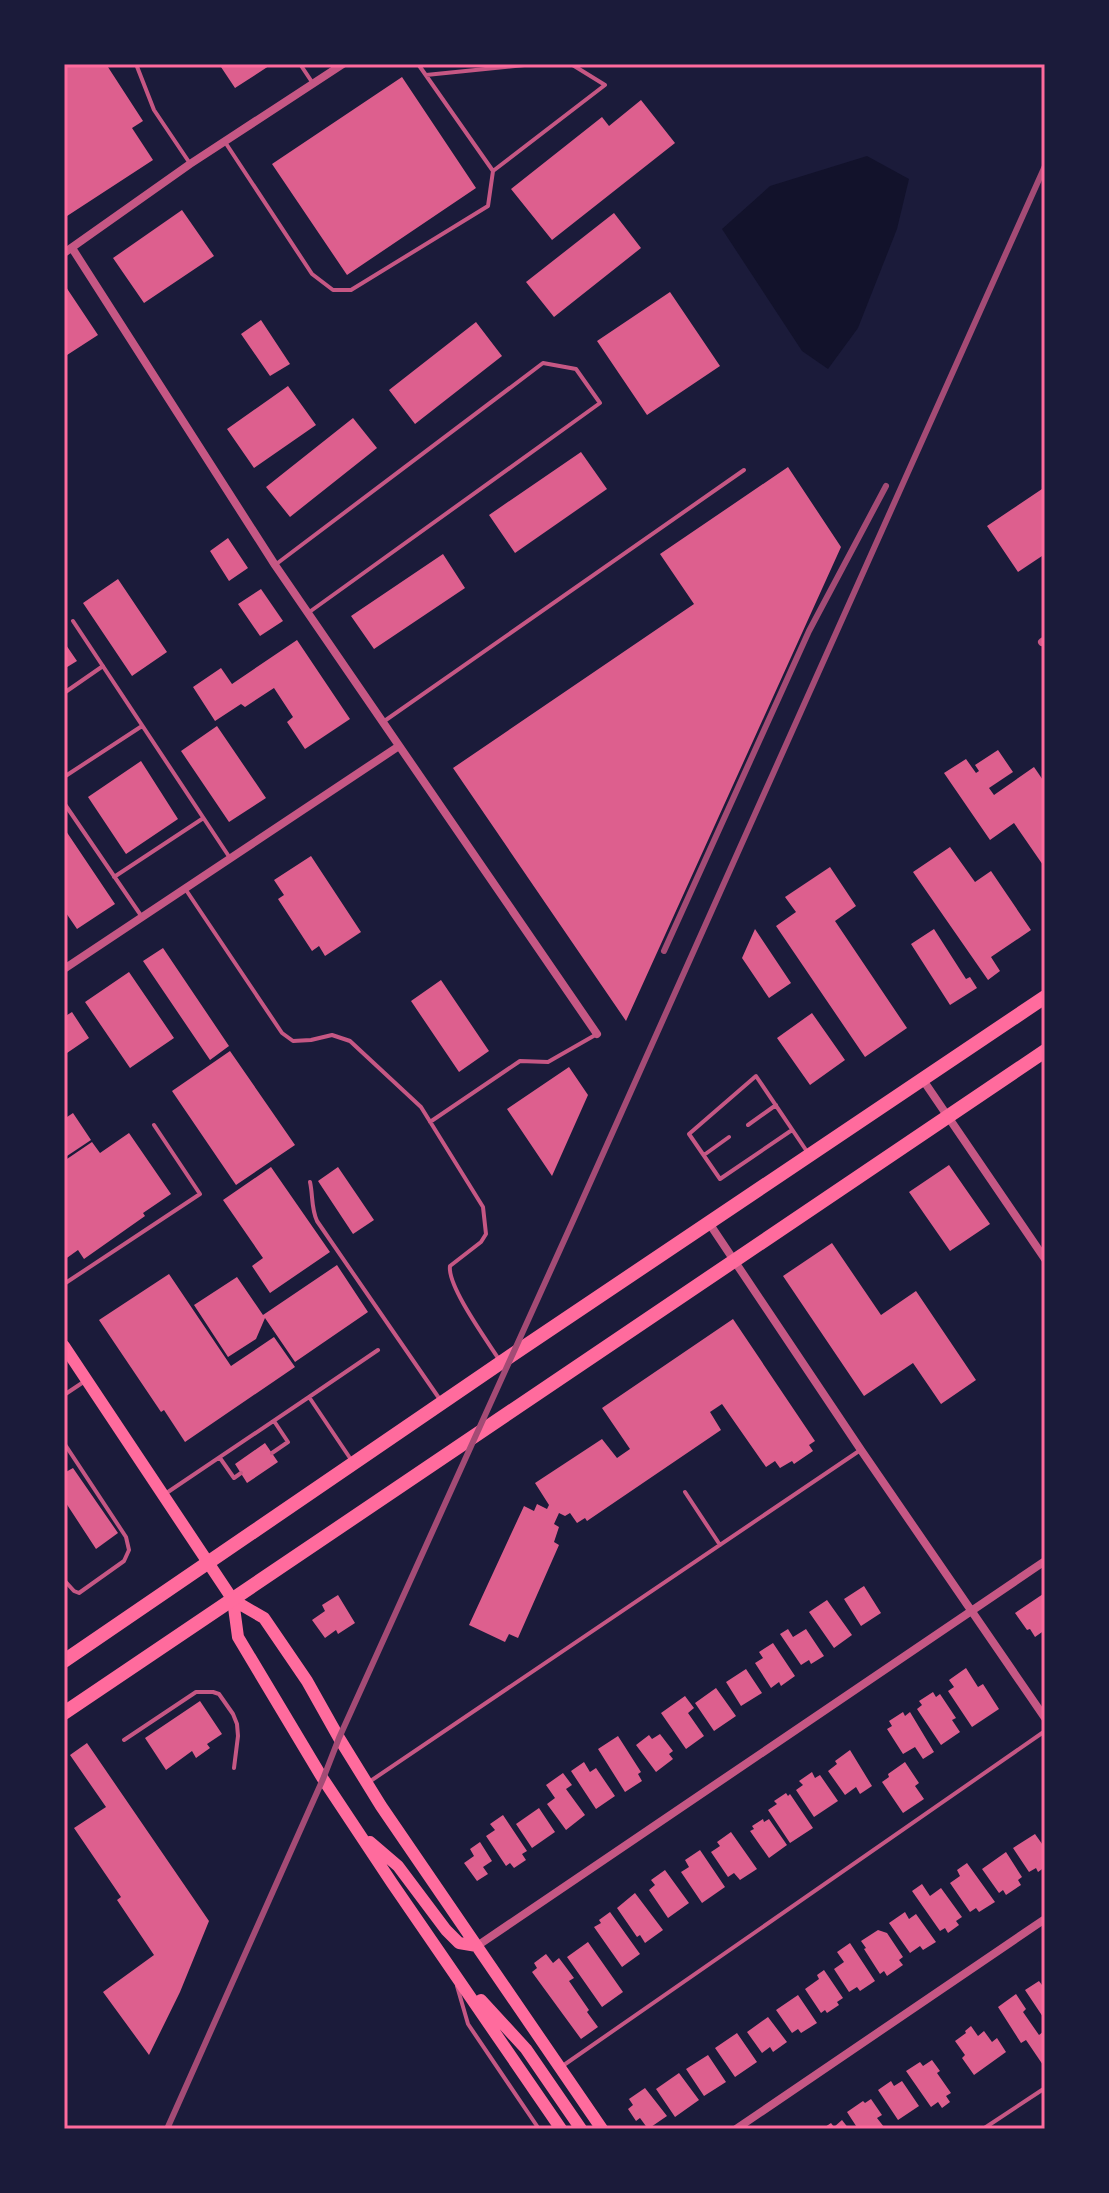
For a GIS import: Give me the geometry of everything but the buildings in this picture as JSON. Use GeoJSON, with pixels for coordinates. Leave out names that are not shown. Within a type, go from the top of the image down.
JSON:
{"type":"FeatureCollection","features":[{"type":"Feature","properties":{"kind":"main road"},"geometry":{"type":"LineString","coordinates":[[64,1661],[1045,997]]}},
{"type":"Feature","properties":{"kind":"main road"},"geometry":{"type":"LineString","coordinates":[[64,1713],[1045,1051]]}},
{"type":"Feature","properties":{"kind":"main road"},"geometry":{"type":"LineString","coordinates":[[64,1346],[233,1600],[238,1637],[323,1779],[561,2129]]}},
{"type":"Feature","properties":{"kind":"main road"},"geometry":{"type":"LineString","coordinates":[[233,1600],[264,1618],[307,1681],[366,1783],[602,2129]]}},
{"type":"Feature","properties":{"kind":"main road"},"geometry":{"type":"LineString","coordinates":[[355,1829],[398,1866],[452,1937],[459,1943],[477,1946]]}},
{"type":"Feature","properties":{"kind":"main road"},"geometry":{"type":"LineString","coordinates":[[452,1969],[526,2049],[581,2129]]}},
{"type":"Feature","properties":{"kind":"street"},"geometry":{"type":"LineString","coordinates":[[64,253],[190,164],[343,64]]}},
{"type":"Feature","properties":{"kind":"street"},"geometry":{"type":"LineString","coordinates":[[72,248],[275,565],[597,1034]]}},
{"type":"Feature","properties":{"kind":"street"},"geometry":{"type":"LineString","coordinates":[[65,966],[399,746]]}},
{"type":"Feature","properties":{"kind":"street"},"geometry":{"type":"LineString","coordinates":[[923,1080],[1045,1259]]}},
{"type":"Feature","properties":{"kind":"street"},"geometry":{"type":"LineString","coordinates":[[709,1223],[1045,1718]]}},
{"type":"Feature","properties":{"kind":"street"},"geometry":{"type":"LineString","coordinates":[[477,1946],[1045,1561]]}},
{"type":"Feature","properties":{"kind":"street"},"geometry":{"type":"LineString","coordinates":[[736,2129],[1045,1919]]}},
{"type":"Feature","properties":{"kind":"lane"},"geometry":{"type":"LineString","coordinates":[[136,64],[154,110],[190,164]]}},
{"type":"Feature","properties":{"kind":"lane"},"geometry":{"type":"LineString","coordinates":[[300,64],[313,84]]}},
{"type":"Feature","properties":{"kind":"lane"},"geometry":{"type":"LineString","coordinates":[[224,142],[312,274],[333,290],[351,290],[488,206],[493,171],[418,64]]}},
{"type":"Feature","properties":{"kind":"lane"},"geometry":{"type":"LineString","coordinates":[[426,75],[534,64]]}},
{"type":"Feature","properties":{"kind":"lane"},"geometry":{"type":"LineString","coordinates":[[493,171],[605,85],[571,64]]}},
{"type":"Feature","properties":{"kind":"lane"},"geometry":{"type":"LineString","coordinates":[[275,565],[543,363],[576,369],[600,403],[308,613]]}},
{"type":"Feature","properties":{"kind":"lane"},"geometry":{"type":"LineString","coordinates":[[383,722],[744,470]]}},
{"type":"Feature","properties":{"kind":"lane"},"geometry":{"type":"LineString","coordinates":[[73,621],[230,858]]}},
{"type":"Feature","properties":{"kind":"lane"},"geometry":{"type":"LineString","coordinates":[[64,693],[103,666]]}},
{"type":"Feature","properties":{"kind":"lane"},"geometry":{"type":"LineString","coordinates":[[64,777],[142,726]]}},
{"type":"Feature","properties":{"kind":"lane"},"geometry":{"type":"LineString","coordinates":[[64,803],[142,917]]}},
{"type":"Feature","properties":{"kind":"lane"},"geometry":{"type":"LineString","coordinates":[[114,877],[203,819]]}},
{"type":"Feature","properties":{"kind":"lane"},"geometry":{"type":"LineString","coordinates":[[185,888],[282,1033],[293,1041],[332,1035],[350,1041],[421,1107],[483,1207],[486,1234],[481,1242],[450,1266],[449,1274],[461,1299],[502,1363]]}},
{"type":"Feature","properties":{"kind":"lane"},"geometry":{"type":"LineString","coordinates":[[430,1122],[520,1061],[548,1062],[597,1034]]}},
{"type":"Feature","properties":{"kind":"lane"},"geometry":{"type":"LineString","coordinates":[[792,1130],[720,1179],[689,1134],[756,1076],[809,1155]]}},
{"type":"Feature","properties":{"kind":"lane"},"geometry":{"type":"LineString","coordinates":[[748,1125],[776,1105]]}},
{"type":"Feature","properties":{"kind":"lane"},"geometry":{"type":"LineString","coordinates":[[64,1284],[200,1194],[154,1125]]}},
{"type":"Feature","properties":{"kind":"lane"},"geometry":{"type":"LineString","coordinates":[[704,1155],[729,1137]]}},
{"type":"Feature","properties":{"kind":"lane"},"geometry":{"type":"LineString","coordinates":[[310,1182],[317,1221],[443,1403]]}},
{"type":"Feature","properties":{"kind":"lane"},"geometry":{"type":"LineString","coordinates":[[164,1495],[378,1350]]}},
{"type":"Feature","properties":{"kind":"lane"},"geometry":{"type":"LineString","coordinates":[[64,1395],[87,1380]]}},
{"type":"Feature","properties":{"kind":"lane"},"geometry":{"type":"LineString","coordinates":[[309,1397],[353,1463]]}},
{"type":"Feature","properties":{"kind":"lane"},"geometry":{"type":"LineString","coordinates":[[272,1453],[288,1442],[274,1421]]}},
{"type":"Feature","properties":{"kind":"lane"},"geometry":{"type":"LineString","coordinates":[[64,1443],[126,1537],[129,1550],[124,1561],[79,1593],[64,1580]]}},
{"type":"Feature","properties":{"kind":"lane"},"geometry":{"type":"LineString","coordinates":[[366,1783],[861,1450]]}},
{"type":"Feature","properties":{"kind":"lane"},"geometry":{"type":"LineString","coordinates":[[220,1458],[234,1478],[241,1473]]}},
{"type":"Feature","properties":{"kind":"lane"},"geometry":{"type":"LineString","coordinates":[[685,1492],[720,1545]]}},
{"type":"Feature","properties":{"kind":"lane"},"geometry":{"type":"LineString","coordinates":[[124,1740],[196,1692],[213,1692],[219,1694],[237,1724],[234,1768]]}},
{"type":"Feature","properties":{"kind":"lane"},"geometry":{"type":"LineString","coordinates":[[560,2068],[1045,1731]]}},
{"type":"Feature","properties":{"kind":"lane"},"geometry":{"type":"LineString","coordinates":[[452,1969],[468,2024],[537,2126],[535,2129]]}},
{"type":"Feature","properties":{"kind":"lane"},"geometry":{"type":"LineString","coordinates":[[983,2129],[1045,2088]]}},
{"type":"Feature","properties":{"kind":"shaded area"},"geometry":{"type":"Polygon","coordinates":[[[867,156],[909,179],[897,229],[858,328],[828,369],[802,351],[722,229],[770,186],[867,156]]]}},
{"type":"Feature","properties":{"kind":"railway"},"geometry":{"type":"LineString","coordinates":[[167,2129],[339,1738],[1045,166]]}},
{"type":"Feature","properties":{"kind":"railway"},"geometry":{"type":"LineString","coordinates":[[664,951],[809,631],[886,486]]}}]}
